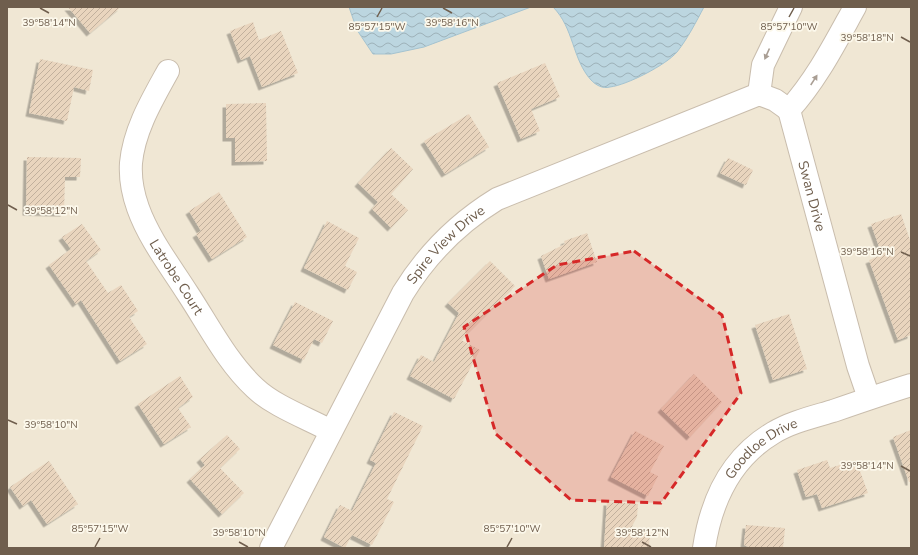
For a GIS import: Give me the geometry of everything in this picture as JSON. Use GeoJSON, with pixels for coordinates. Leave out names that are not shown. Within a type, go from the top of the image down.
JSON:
{"type":"FeatureCollection","features":[{"type":"Feature","properties":{"kind":"street"},"geometry":{"type":"LineString","coordinates":[[791,7],[763,65],[758,94],[775,100],[789,110],[807,90],[855,7]]}},
{"type":"Feature","properties":{"kind":"street","name":"Latrobe Court"},"geometry":{"type":"LineString","coordinates":[[168,71],[145,116],[133,146],[132,180],[138,208],[144,222],[153,240],[216,338],[255,389],[331,431]]}},
{"type":"Feature","properties":{"kind":"street","name":"Spire View Drive"},"geometry":{"type":"LineString","coordinates":[[271,548],[331,431],[416,272],[448,236],[471,216],[497,199],[758,94]]}},
{"type":"Feature","properties":{"kind":"street","name":"Swan Drive"},"geometry":{"type":"LineString","coordinates":[[789,110],[858,366],[869,398]]}},
{"type":"Feature","properties":{"kind":"street","name":"Goodloe Drive"},"geometry":{"type":"LineString","coordinates":[[704,548],[708,524],[718,495],[730,473],[743,457],[774,433],[794,423],[911,385]]}},
{"type":"Feature","properties":{"kind":"highlighted area"},"geometry":{"type":"Polygon","coordinates":[[[634,251],[722,315],[741,393],[661,503],[571,500],[496,434],[464,327],[557,265],[634,251]]]}},
{"type":"Feature","properties":{"kind":"shaded area"},"geometry":{"type":"Polygon","coordinates":[[[7,7],[911,7],[911,548],[7,548],[7,7]]]}},
{"type":"Feature","properties":{"kind":"water"},"geometry":{"type":"Polygon","coordinates":[[[349,7],[531,7],[424,47],[391,54],[373,54],[357,30],[349,7]]]}},
{"type":"Feature","properties":{"kind":"water"},"geometry":{"type":"Polygon","coordinates":[[[553,7],[704,7],[685,41],[672,57],[664,63],[626,83],[602,87],[591,80],[585,72],[565,24],[553,7]]]}},
{"type":"Feature","properties":{"kind":"building"},"geometry":{"type":"Polygon","coordinates":[[[68,7],[121,7],[90,33],[68,7]]]}},
{"type":"Feature","properties":{"kind":"building"},"geometry":{"type":"Polygon","coordinates":[[[253,22],[259,40],[281,31],[298,73],[262,87],[250,56],[241,60],[230,31],[253,22]]]}},
{"type":"Feature","properties":{"kind":"building"},"geometry":{"type":"Polygon","coordinates":[[[40,59],[93,70],[89,91],[74,87],[67,121],[29,113],[40,59]]]}},
{"type":"Feature","properties":{"kind":"building"},"geometry":{"type":"Polygon","coordinates":[[[545,63],[560,97],[531,109],[540,131],[521,139],[497,83],[545,63]]]}},
{"type":"Feature","properties":{"kind":"building"},"geometry":{"type":"Polygon","coordinates":[[[266,103],[267,161],[235,162],[235,138],[226,138],[226,104],[266,103]]]}},
{"type":"Feature","properties":{"kind":"building"},"geometry":{"type":"Polygon","coordinates":[[[469,114],[489,147],[445,174],[424,141],[469,114]]]}},
{"type":"Feature","properties":{"kind":"building"},"geometry":{"type":"Polygon","coordinates":[[[391,148],[413,169],[391,194],[408,210],[391,228],[372,209],[378,202],[358,183],[391,148]]]}},
{"type":"Feature","properties":{"kind":"building"},"geometry":{"type":"Polygon","coordinates":[[[27,157],[81,158],[80,177],[65,177],[64,213],[26,212],[27,157]]]}},
{"type":"Feature","properties":{"kind":"building"},"geometry":{"type":"Polygon","coordinates":[[[728,158],[753,170],[746,185],[720,173],[728,158]]]}},
{"type":"Feature","properties":{"kind":"building"},"geometry":{"type":"Polygon","coordinates":[[[219,192],[247,237],[212,259],[196,234],[201,231],[189,211],[219,192]]]}},
{"type":"Feature","properties":{"kind":"building"},"geometry":{"type":"Polygon","coordinates":[[[901,214],[911,243],[911,335],[898,340],[869,260],[882,255],[871,224],[901,214]]]}},
{"type":"Feature","properties":{"kind":"building"},"geometry":{"type":"Polygon","coordinates":[[[327,221],[359,238],[345,266],[357,272],[348,290],[304,268],[327,221]]]}},
{"type":"Feature","properties":{"kind":"building"},"geometry":{"type":"Polygon","coordinates":[[[82,224],[101,250],[86,261],[108,293],[121,285],[138,311],[129,317],[147,344],[120,361],[81,300],[76,304],[49,265],[71,249],[62,237],[82,224]]]}},
{"type":"Feature","properties":{"kind":"building"},"geometry":{"type":"Polygon","coordinates":[[[587,233],[597,262],[549,279],[541,256],[565,244],[564,241],[587,233]]]}},
{"type":"Feature","properties":{"kind":"building"},"geometry":{"type":"Polygon","coordinates":[[[490,261],[515,286],[461,340],[480,350],[454,399],[410,376],[421,355],[434,362],[459,313],[448,303],[490,261]]]}},
{"type":"Feature","properties":{"kind":"building"},"geometry":{"type":"Polygon","coordinates":[[[295,302],[333,321],[322,343],[314,339],[304,360],[273,345],[295,302]]]}},
{"type":"Feature","properties":{"kind":"building"},"geometry":{"type":"Polygon","coordinates":[[[789,314],[807,369],[773,380],[755,325],[789,314]]]}},
{"type":"Feature","properties":{"kind":"building"},"geometry":{"type":"Polygon","coordinates":[[[694,374],[722,402],[690,437],[661,409],[694,374]]]}},
{"type":"Feature","properties":{"kind":"building"},"geometry":{"type":"Polygon","coordinates":[[[180,376],[193,397],[178,408],[191,427],[164,444],[138,404],[180,376]]]}},
{"type":"Feature","properties":{"kind":"building"},"geometry":{"type":"Polygon","coordinates":[[[394,412],[423,426],[387,499],[394,502],[372,545],[352,535],[345,548],[324,537],[340,505],[352,511],[376,463],[370,460],[394,412]]]}},
{"type":"Feature","properties":{"kind":"building"},"geometry":{"type":"Polygon","coordinates":[[[911,430],[911,482],[909,482],[893,437],[911,430]]]}},
{"type":"Feature","properties":{"kind":"building"},"geometry":{"type":"Polygon","coordinates":[[[635,431],[664,446],[650,472],[658,476],[648,496],[611,477],[635,431]]]}},
{"type":"Feature","properties":{"kind":"building"},"geometry":{"type":"Polygon","coordinates":[[[227,435],[240,449],[220,468],[244,493],[222,514],[190,479],[205,465],[200,459],[227,435]]]}},
{"type":"Feature","properties":{"kind":"building"},"geometry":{"type":"Polygon","coordinates":[[[827,460],[830,468],[856,460],[868,493],[822,508],[817,494],[806,497],[797,470],[827,460]]]}},
{"type":"Feature","properties":{"kind":"building"},"geometry":{"type":"Polygon","coordinates":[[[49,461],[78,504],[47,524],[31,500],[23,506],[10,487],[49,461]]]}},
{"type":"Feature","properties":{"kind":"building"},"geometry":{"type":"Polygon","coordinates":[[[607,502],[638,504],[637,517],[630,530],[650,531],[649,548],[604,548],[607,502]]]}},
{"type":"Feature","properties":{"kind":"building"},"geometry":{"type":"Polygon","coordinates":[[[746,525],[785,528],[783,548],[751,548],[744,545],[746,525]]]}}]}
